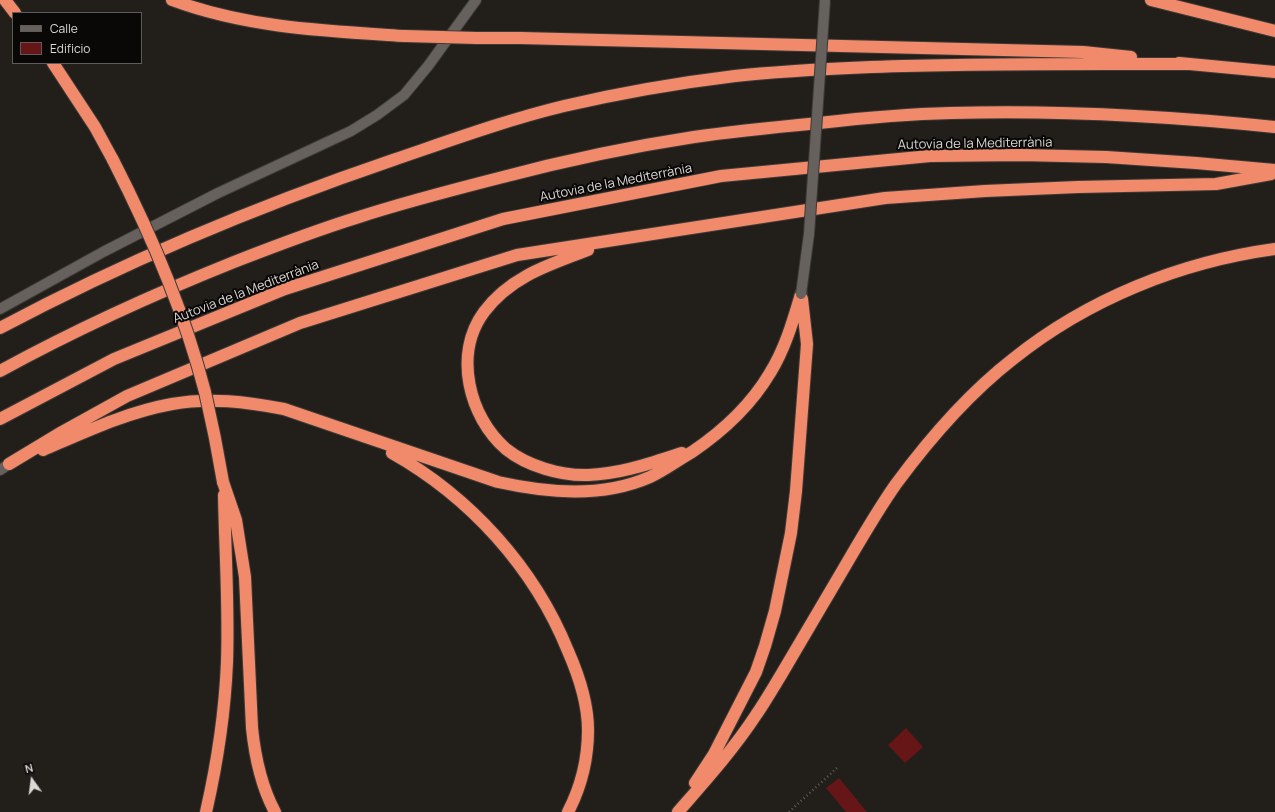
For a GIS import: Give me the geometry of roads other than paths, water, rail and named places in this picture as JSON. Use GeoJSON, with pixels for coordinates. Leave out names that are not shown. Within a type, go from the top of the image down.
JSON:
{"type":"FeatureCollection","features":[{"type":"Feature","properties":{"kind":"highway"},"geometry":{"type":"LineString","coordinates":[[5,0],[14,12]]}},
{"type":"Feature","properties":{"kind":"highway"},"geometry":{"type":"LineString","coordinates":[[172,0],[218,15],[262,23],[305,29],[405,36],[1083,52],[1275,72]]}},
{"type":"Feature","properties":{"kind":"highway"},"geometry":{"type":"LineString","coordinates":[[1151,0],[1275,31]]}},
{"type":"Feature","properties":{"kind":"highway"},"geometry":{"type":"LineString","coordinates":[[54,64],[95,127],[113,160],[150,236],[184,322],[205,391],[223,482],[236,520],[244,571],[247,601],[254,750],[258,768],[275,812]]}},
{"type":"Feature","properties":{"kind":"highway"},"geometry":{"type":"LineString","coordinates":[[0,328],[94,280],[248,214],[342,178],[448,141],[561,107],[672,84],[736,76],[808,70],[993,64],[1187,64]]}},
{"type":"Feature","properties":{"kind":"highway"},"geometry":{"type":"LineString","coordinates":[[0,372],[29,355],[131,306],[192,279],[271,248],[355,218],[436,193],[607,152],[694,137],[776,127],[866,118],[951,113],[1125,115],[1205,120],[1275,128]]}},
{"type":"Feature","properties":{"kind":"highway","name":"Autovia de la Mediterrània"},"geometry":{"type":"LineString","coordinates":[[0,419],[114,360],[285,289],[503,219],[721,176],[930,156],[1021,155],[1106,157],[1196,163],[1275,172]]}},
{"type":"Feature","properties":{"kind":"highway"},"geometry":{"type":"LineString","coordinates":[[5,467],[62,432],[127,396],[300,323],[518,255],[885,198],[985,191],[1078,187],[1216,184],[1275,172]]}},
{"type":"Feature","properties":{"kind":"highway"},"geometry":{"type":"LineString","coordinates":[[609,242],[530,273],[510,285],[482,314],[469,344],[467,363],[468,382],[481,419],[506,449],[523,460],[543,468],[564,473],[587,475],[635,469],[700,446]]}},
{"type":"Feature","properties":{"kind":"highway"},"geometry":{"type":"LineString","coordinates":[[678,812],[719,765],[757,715],[873,519],[896,485],[923,449],[980,387],[1013,358],[1051,332],[1125,290],[1165,275],[1208,262],[1275,249]]}},
{"type":"Feature","properties":{"kind":"highway"},"geometry":{"type":"LineString","coordinates":[[5,467],[133,414],[173,404],[210,401],[249,402],[284,409],[498,482],[528,489],[557,492],[582,492],[631,484],[651,476],[700,446],[724,428],[744,408],[771,373],[782,351],[792,325],[801,294]]}},
{"type":"Feature","properties":{"kind":"highway"},"geometry":{"type":"LineString","coordinates":[[675,812],[714,754],[756,672],[775,611],[791,533],[796,491],[807,344],[801,294]]}},
{"type":"Feature","properties":{"kind":"highway"},"geometry":{"type":"LineString","coordinates":[[366,438],[431,477],[451,493],[490,530],[507,549],[538,592],[550,612],[563,638],[581,686],[586,706],[588,730],[584,770],[568,812]]}},
{"type":"Feature","properties":{"kind":"highway"},"geometry":{"type":"LineString","coordinates":[[206,812],[221,728],[227,662],[227,591],[223,482]]}},
{"type":"Feature","properties":{"kind":"street"},"geometry":{"type":"LineString","coordinates":[[0,309],[123,241],[218,193],[323,145],[351,131],[377,115],[404,95],[428,66],[476,0]]}},
{"type":"Feature","properties":{"kind":"street"},"geometry":{"type":"LineString","coordinates":[[801,294],[809,234],[825,0]]}}]}
